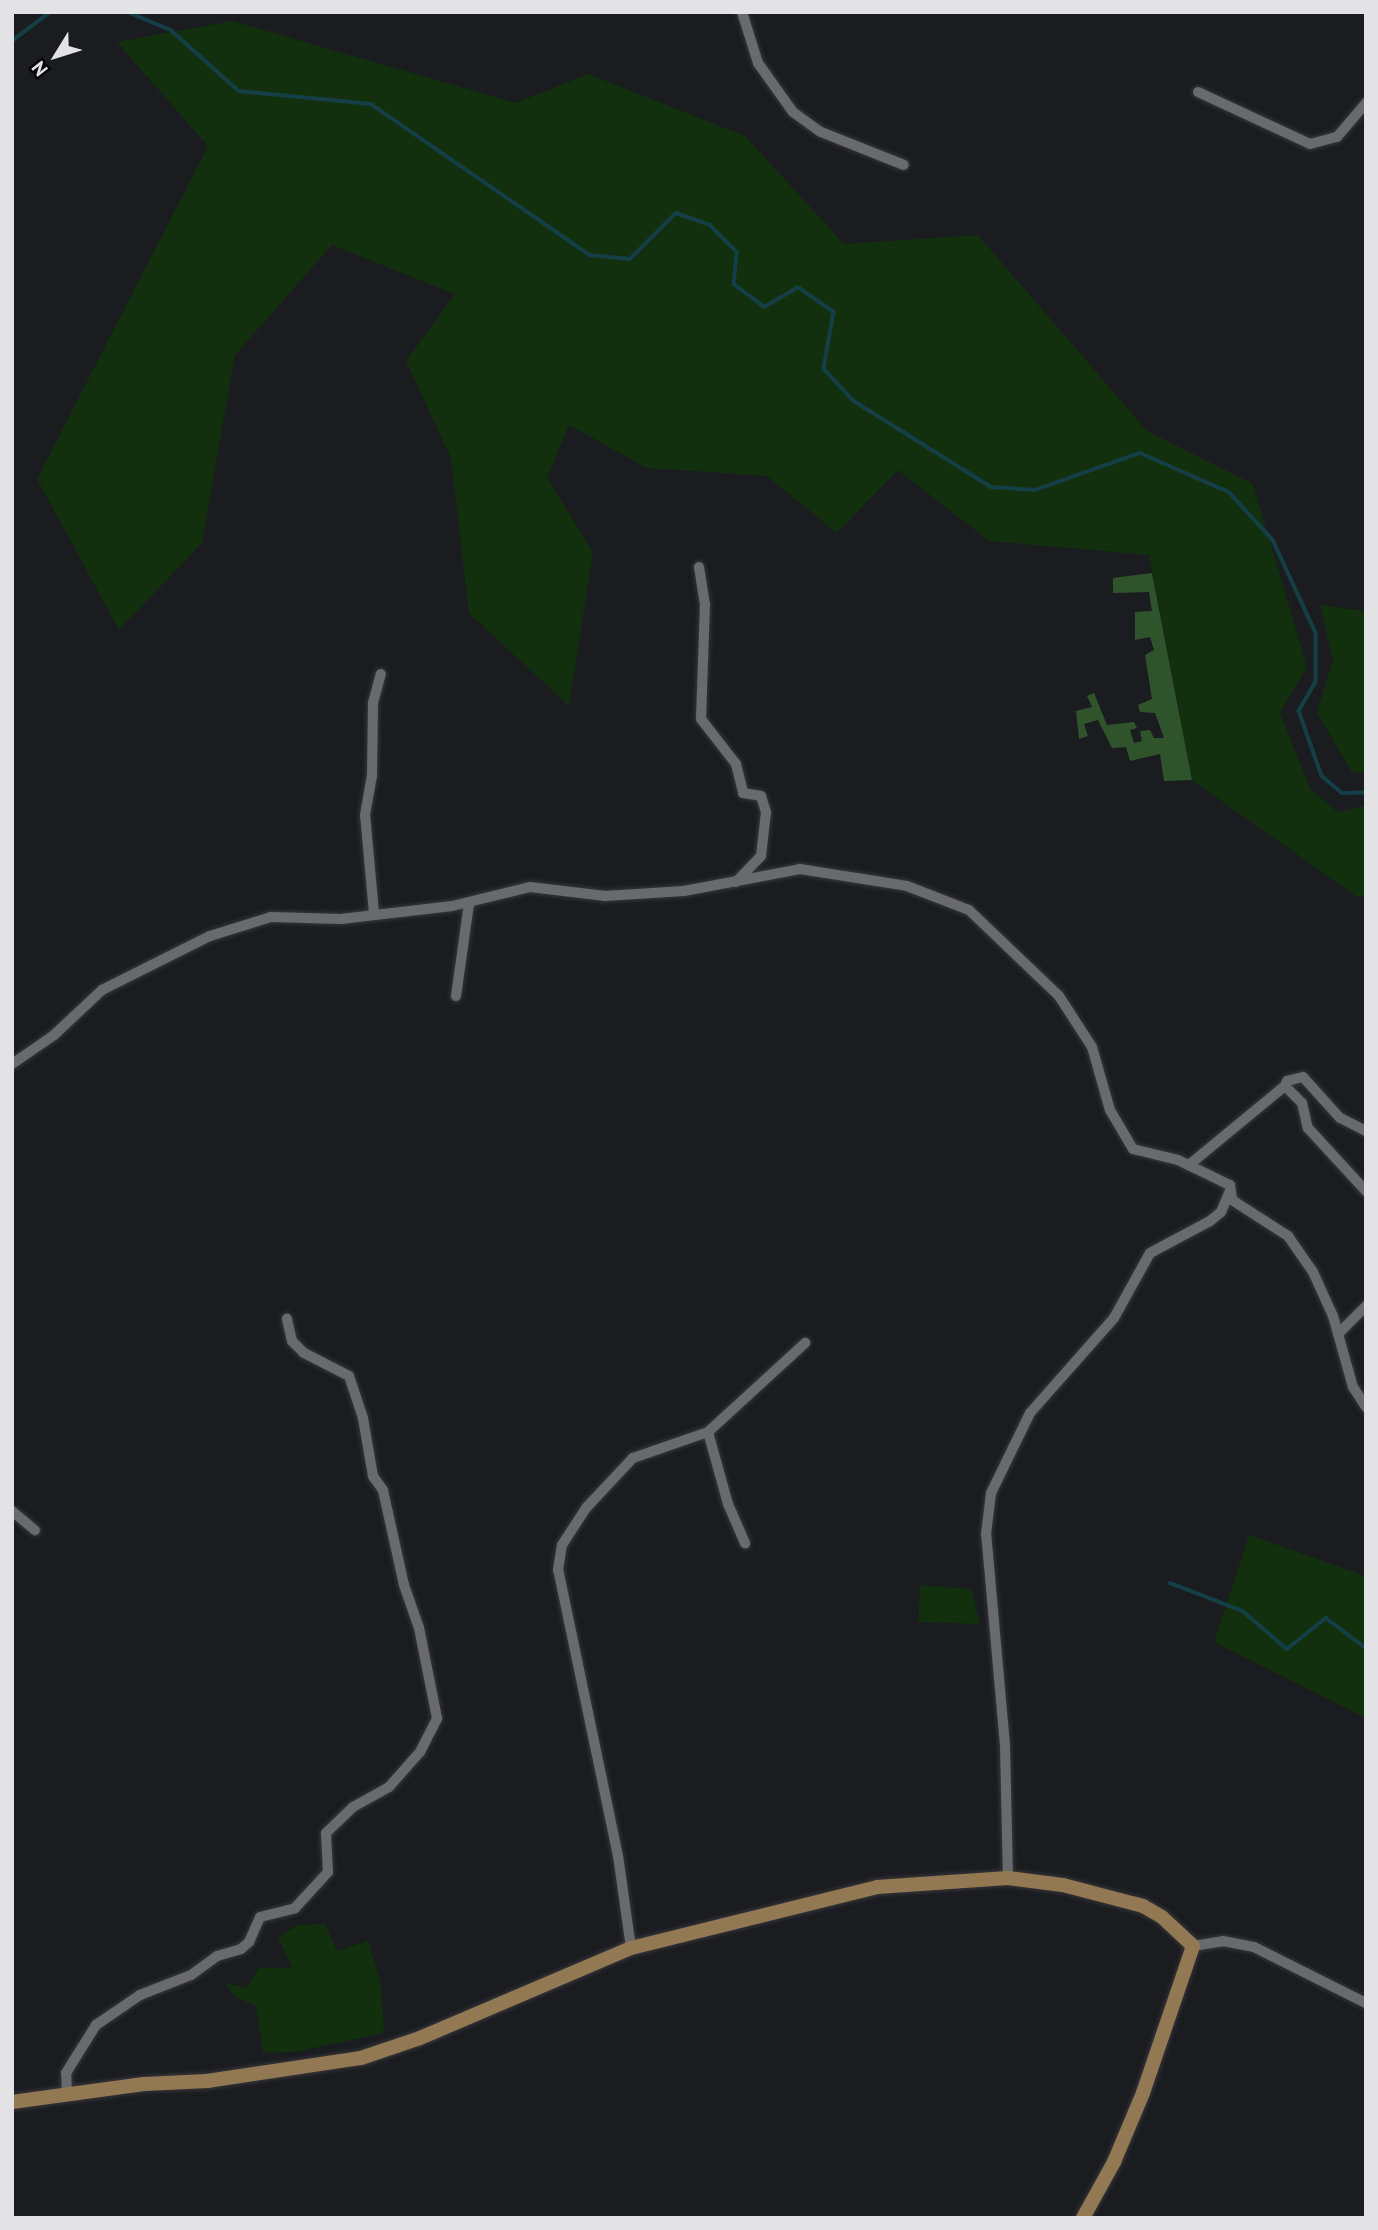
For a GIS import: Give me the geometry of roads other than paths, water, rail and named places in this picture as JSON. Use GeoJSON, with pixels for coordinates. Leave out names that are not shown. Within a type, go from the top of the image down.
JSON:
{"type":"FeatureCollection","features":[{"type":"Feature","properties":{"kind":"main road"},"geometry":{"type":"LineString","coordinates":[[12,2102],[207,2081],[361,2058],[420,2038],[631,1948],[877,1886],[1008,1878],[1063,1885],[1143,1906],[1162,1917],[1193,1946],[1143,2092],[1114,2162],[1083,2218]]}},
{"type":"Feature","properties":{"kind":"street"},"geometry":{"type":"LineString","coordinates":[[742,12],[758,64],[793,112],[821,132],[904,164]]}},
{"type":"Feature","properties":{"kind":"street"},"geometry":{"type":"LineString","coordinates":[[1198,92],[1310,144],[1337,137],[1366,103]]}},
{"type":"Feature","properties":{"kind":"street"},"geometry":{"type":"LineString","coordinates":[[699,567],[705,604],[701,719],[736,764],[743,793],[761,796],[766,812],[761,856],[733,884]]}},
{"type":"Feature","properties":{"kind":"street"},"geometry":{"type":"LineString","coordinates":[[374,913],[365,815],[372,776],[373,702],[381,674]]}},
{"type":"Feature","properties":{"kind":"street"},"geometry":{"type":"LineString","coordinates":[[12,1064],[54,1035],[102,990],[210,936],[271,917],[341,919],[469,903],[530,887],[605,896],[733,884],[809,869],[834,877],[907,886],[969,910],[1030,964],[1076,1019],[1092,1047],[1110,1110],[1125,1139],[1140,1153],[1189,1165],[1230,1185]]}},
{"type":"Feature","properties":{"kind":"street"},"geometry":{"type":"LineString","coordinates":[[456,996],[469,903]]}},
{"type":"Feature","properties":{"kind":"street"},"geometry":{"type":"LineString","coordinates":[[1189,1165],[1284,1086],[1287,1080],[1303,1077],[1340,1118],[1366,1131]]}},
{"type":"Feature","properties":{"kind":"street"},"geometry":{"type":"LineString","coordinates":[[1284,1086],[1302,1103],[1305,1123],[1319,1143],[1366,1191]]}},
{"type":"Feature","properties":{"kind":"street"},"geometry":{"type":"LineString","coordinates":[[1230,1185],[1232,1200],[1276,1226],[1298,1248],[1313,1272],[1338,1334],[1353,1387],[1366,1407]]}},
{"type":"Feature","properties":{"kind":"street"},"geometry":{"type":"LineString","coordinates":[[1008,1878],[1005,1745],[986,1534],[991,1493],[1030,1413],[1114,1318],[1150,1253],[1221,1212],[1230,1185]]}},
{"type":"Feature","properties":{"kind":"street"},"geometry":{"type":"LineString","coordinates":[[1338,1334],[1366,1306]]}},
{"type":"Feature","properties":{"kind":"street"},"geometry":{"type":"LineString","coordinates":[[67,2095],[66,2073],[96,2025],[140,1996],[191,1975],[217,1956],[241,1949],[249,1942],[260,1917],[295,1908],[328,1872],[326,1833],[353,1807],[389,1787],[420,1752],[437,1718],[419,1628],[407,1594],[383,1490],[373,1476],[363,1418],[349,1376],[304,1353],[292,1341],[287,1319]]}},
{"type":"Feature","properties":{"kind":"street"},"geometry":{"type":"LineString","coordinates":[[631,1948],[618,1856],[562,1591],[562,1545],[586,1507],[632,1458],[708,1432],[804,1343]]}},
{"type":"Feature","properties":{"kind":"street"},"geometry":{"type":"LineString","coordinates":[[708,1432],[727,1504],[745,1543]]}},
{"type":"Feature","properties":{"kind":"street"},"geometry":{"type":"LineString","coordinates":[[12,1511],[35,1530]]}},
{"type":"Feature","properties":{"kind":"street"},"geometry":{"type":"LineString","coordinates":[[1193,1946],[1223,1941],[1254,1947],[1366,2004]]}},
{"type":"Feature","properties":{"kind":"waterway"},"geometry":{"type":"LineString","coordinates":[[12,41],[50,12]]}},
{"type":"Feature","properties":{"kind":"waterway"},"geometry":{"type":"LineString","coordinates":[[128,12],[171,30],[239,91],[371,104],[590,255],[630,259],[676,213],[710,225],[737,252],[734,284],[764,307],[798,287],[834,312],[824,369],[854,401],[991,487],[1035,490],[1140,453],[1229,492],[1273,540],[1316,633],[1316,682],[1299,711],[1322,776],[1342,793],[1366,792]]}},
{"type":"Feature","properties":{"kind":"waterway"},"geometry":{"type":"LineString","coordinates":[[1170,1583],[1243,1611],[1287,1649],[1326,1618],[1366,1648]]}}]}
